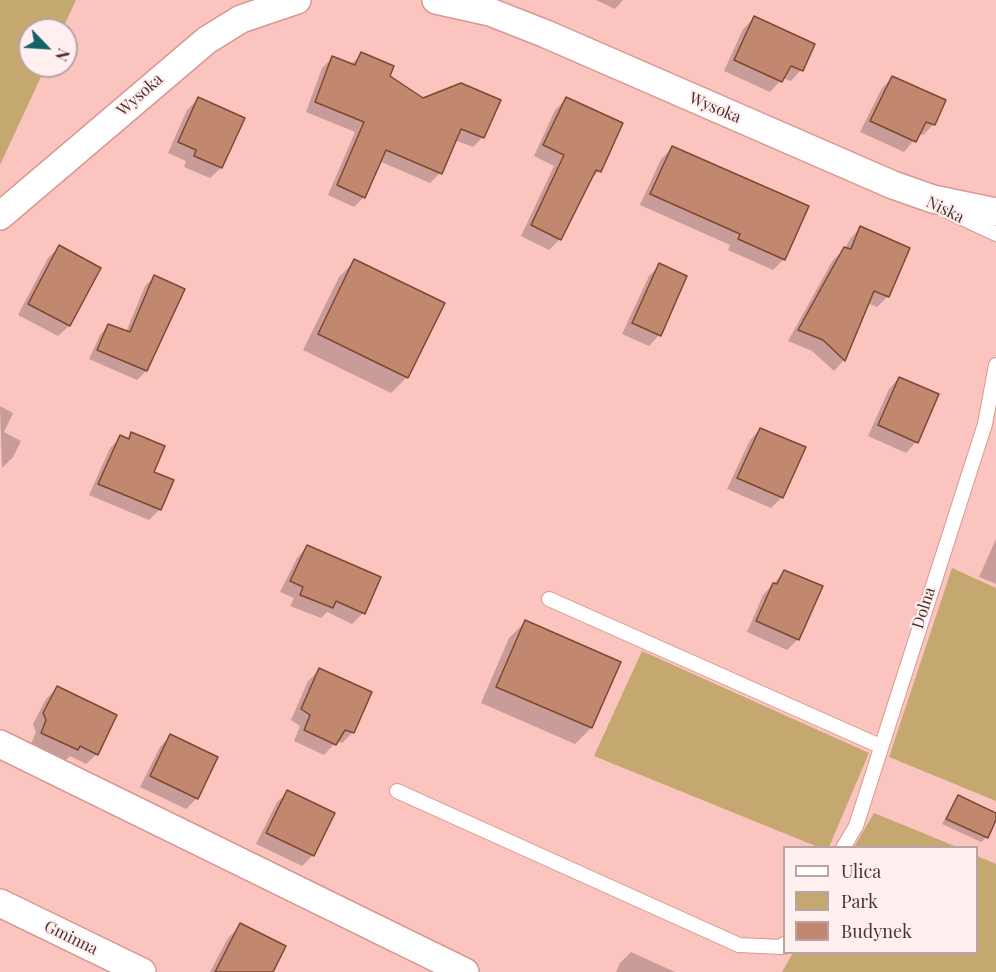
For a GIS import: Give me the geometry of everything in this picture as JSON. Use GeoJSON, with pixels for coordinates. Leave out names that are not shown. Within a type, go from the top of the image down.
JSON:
{"type":"FeatureCollection","features":[{"type":"Feature","properties":{"kind":"street","name":"Wysoka"},"geometry":{"type":"LineString","coordinates":[[0,216],[207,40],[241,19],[297,0]]}},
{"type":"Feature","properties":{"kind":"street","name":"Wysoka"},"geometry":{"type":"LineString","coordinates":[[435,0],[490,12],[546,34],[893,185],[933,199],[996,212]]}},
{"type":"Feature","properties":{"kind":"street"},"geometry":{"type":"LineString","coordinates":[[0,744],[465,972]]}},
{"type":"Feature","properties":{"kind":"street","name":"Gminna"},"geometry":{"type":"LineString","coordinates":[[0,903],[142,972]]}},
{"type":"Feature","properties":{"kind":"lane","name":"Niska"},"geometry":{"type":"LineString","coordinates":[[893,185],[996,234]]}},
{"type":"Feature","properties":{"kind":"lane","name":"Dolna"},"geometry":{"type":"LineString","coordinates":[[844,846],[856,826],[985,424],[996,365]]}},
{"type":"Feature","properties":{"kind":"lane"},"geometry":{"type":"LineString","coordinates":[[549,599],[880,746]]}},
{"type":"Feature","properties":{"kind":"lane"},"geometry":{"type":"LineString","coordinates":[[397,791],[739,945],[783,945]]}},
{"type":"Feature","properties":{"kind":"green space"},"geometry":{"type":"Polygon","coordinates":[[[0,0],[76,0],[68,18],[18,18],[18,78],[40,78],[0,165],[0,0]]]}},
{"type":"Feature","properties":{"kind":"green space"},"geometry":{"type":"Polygon","coordinates":[[[952,568],[996,588],[996,801],[889,757],[952,568]]]}},
{"type":"Feature","properties":{"kind":"green space"},"geometry":{"type":"Polygon","coordinates":[[[642,651],[869,753],[829,846],[816,846],[594,756],[642,651]]]}},
{"type":"Feature","properties":{"kind":"green space"},"geometry":{"type":"Polygon","coordinates":[[[874,813],[955,846],[855,846],[874,813]]]}},
{"type":"Feature","properties":{"kind":"green space"},"geometry":{"type":"Polygon","coordinates":[[[978,856],[996,864],[996,972],[782,972],[792,954],[978,954],[978,856]]]}},
{"type":"Feature","properties":{"kind":"building"},"geometry":{"type":"Polygon","coordinates":[[[754,16],[815,44],[803,71],[791,66],[782,82],[734,60],[754,16]]]}},
{"type":"Feature","properties":{"kind":"building"},"geometry":{"type":"Polygon","coordinates":[[[361,52],[394,66],[390,76],[423,98],[461,83],[501,100],[484,138],[461,129],[442,174],[386,150],[365,198],[337,185],[364,122],[315,102],[332,56],[355,65],[361,52]]]}},
{"type":"Feature","properties":{"kind":"building"},"geometry":{"type":"Polygon","coordinates":[[[892,76],[946,100],[935,125],[926,122],[916,142],[870,121],[892,76]]]}},
{"type":"Feature","properties":{"kind":"building"},"geometry":{"type":"Polygon","coordinates":[[[198,97],[245,118],[222,168],[194,156],[196,150],[178,142],[198,97]]]}},
{"type":"Feature","properties":{"kind":"building"},"geometry":{"type":"Polygon","coordinates":[[[566,97],[623,123],[601,172],[596,170],[561,240],[531,225],[564,155],[543,145],[566,97]]]}},
{"type":"Feature","properties":{"kind":"building"},"geometry":{"type":"Polygon","coordinates":[[[672,146],[809,206],[785,260],[738,239],[740,234],[650,194],[672,146]]]}},
{"type":"Feature","properties":{"kind":"building"},"geometry":{"type":"Polygon","coordinates":[[[860,226],[910,248],[889,297],[874,291],[845,361],[823,340],[798,330],[844,247],[851,249],[860,226]]]}},
{"type":"Feature","properties":{"kind":"building"},"geometry":{"type":"Polygon","coordinates":[[[59,245],[101,268],[70,326],[28,304],[59,245]]]}},
{"type":"Feature","properties":{"kind":"building"},"geometry":{"type":"Polygon","coordinates":[[[354,259],[445,303],[408,378],[318,334],[354,259]]]}},
{"type":"Feature","properties":{"kind":"building"},"geometry":{"type":"Polygon","coordinates":[[[659,263],[687,276],[661,336],[632,323],[659,263]]]}},
{"type":"Feature","properties":{"kind":"building"},"geometry":{"type":"Polygon","coordinates":[[[154,275],[185,289],[147,371],[97,350],[108,324],[130,332],[154,275]]]}},
{"type":"Feature","properties":{"kind":"building"},"geometry":{"type":"Polygon","coordinates":[[[899,377],[939,394],[918,443],[878,425],[899,377]]]}},
{"type":"Feature","properties":{"kind":"building"},"geometry":{"type":"Polygon","coordinates":[[[760,428],[806,447],[783,498],[737,478],[760,428]]]}},
{"type":"Feature","properties":{"kind":"building"},"geometry":{"type":"Polygon","coordinates":[[[131,432],[165,446],[154,472],[174,480],[161,510],[98,484],[120,435],[129,439],[131,432]]]}},
{"type":"Feature","properties":{"kind":"building"},"geometry":{"type":"Polygon","coordinates":[[[307,545],[381,577],[365,614],[336,601],[333,608],[300,595],[303,587],[290,581],[307,545]]]}},
{"type":"Feature","properties":{"kind":"building"},"geometry":{"type":"Polygon","coordinates":[[[784,570],[823,586],[799,640],[756,621],[773,583],[777,584],[784,570]]]}},
{"type":"Feature","properties":{"kind":"building"},"geometry":{"type":"Polygon","coordinates":[[[525,620],[621,662],[592,728],[496,687],[525,620]]]}},
{"type":"Feature","properties":{"kind":"building"},"geometry":{"type":"Polygon","coordinates":[[[319,668],[372,692],[354,733],[345,730],[336,745],[304,730],[310,715],[301,709],[319,668]]]}},
{"type":"Feature","properties":{"kind":"building"},"geometry":{"type":"Polygon","coordinates":[[[57,686],[117,715],[98,755],[80,746],[78,750],[41,733],[46,720],[43,713],[57,686]]]}},
{"type":"Feature","properties":{"kind":"building"},"geometry":{"type":"Polygon","coordinates":[[[170,734],[218,757],[198,799],[150,776],[170,734]]]}},
{"type":"Feature","properties":{"kind":"building"},"geometry":{"type":"Polygon","coordinates":[[[287,790],[335,813],[314,856],[266,833],[287,790]]]}},
{"type":"Feature","properties":{"kind":"building"},"geometry":{"type":"Polygon","coordinates":[[[958,795],[996,813],[996,820],[988,838],[946,819],[958,795]]]}},
{"type":"Feature","properties":{"kind":"building"},"geometry":{"type":"Polygon","coordinates":[[[240,923],[286,946],[273,972],[215,972],[240,923]]]}}]}
